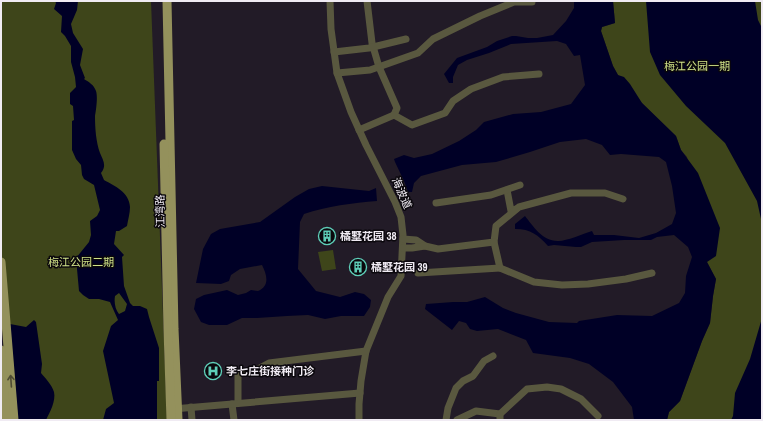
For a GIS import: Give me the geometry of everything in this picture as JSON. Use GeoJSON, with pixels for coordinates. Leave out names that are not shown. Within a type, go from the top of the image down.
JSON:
{"type":"FeatureCollection","features":[{"type":"Feature","properties":{"kind":"main road","name":"江湾路"},"geometry":{"type":"LineString","coordinates":[[161,1],[167,313],[174,409],[178,420]]}},
{"type":"Feature","properties":{"kind":"main road","name":"江湾路"},"geometry":{"type":"LineString","coordinates":[[167,1],[174,329],[174,409],[171,420]]}},
{"type":"Feature","properties":{"kind":"main road"},"geometry":{"type":"LineString","coordinates":[[1,262],[14,420]]}},
{"type":"Feature","properties":{"kind":"main road"},"geometry":{"type":"LineString","coordinates":[[1,350],[6,420]]}},
{"type":"Feature","properties":{"kind":"street","name":"海波道"},"geometry":{"type":"LineString","coordinates":[[330,1],[331,29],[337,73],[351,112],[401,217],[403,240],[401,276],[388,296],[366,351],[361,381],[359,420]]}},
{"type":"Feature","properties":{"kind":"street"},"geometry":{"type":"LineString","coordinates":[[359,130],[394,115],[397,108],[379,67],[373,47],[367,1]]}},
{"type":"Feature","properties":{"kind":"street"},"geometry":{"type":"LineString","coordinates":[[337,73],[370,70],[418,53],[432,39],[493,10],[514,2],[532,2]]}},
{"type":"Feature","properties":{"kind":"street"},"geometry":{"type":"LineString","coordinates":[[334,52],[373,47],[406,39]]}},
{"type":"Feature","properties":{"kind":"street"},"geometry":{"type":"LineString","coordinates":[[394,115],[412,126],[445,112],[453,100],[471,89],[503,77],[539,74]]}},
{"type":"Feature","properties":{"kind":"street"},"geometry":{"type":"LineString","coordinates":[[436,203],[491,195],[520,185]]}},
{"type":"Feature","properties":{"kind":"street"},"geometry":{"type":"LineString","coordinates":[[507,190],[511,211],[519,207],[571,193],[605,193],[623,199]]}},
{"type":"Feature","properties":{"kind":"street"},"geometry":{"type":"LineString","coordinates":[[500,268],[494,242],[496,226],[519,207]]}},
{"type":"Feature","properties":{"kind":"street"},"geometry":{"type":"LineString","coordinates":[[403,240],[416,240],[426,246]]}},
{"type":"Feature","properties":{"kind":"street"},"geometry":{"type":"LineString","coordinates":[[403,248],[426,246],[438,248],[494,242]]}},
{"type":"Feature","properties":{"kind":"street"},"geometry":{"type":"LineString","coordinates":[[418,273],[500,268],[534,282],[562,284],[596,283],[626,279],[652,273]]}},
{"type":"Feature","properties":{"kind":"street"},"geometry":{"type":"LineString","coordinates":[[234,420],[238,373],[256,370],[269,363],[366,351]]}},
{"type":"Feature","properties":{"kind":"street"},"geometry":{"type":"LineString","coordinates":[[446,420],[448,408],[456,388],[463,381],[473,376],[484,360],[493,356]]}},
{"type":"Feature","properties":{"kind":"street"},"geometry":{"type":"LineString","coordinates":[[457,420],[476,411],[500,417],[528,389],[547,387],[561,389],[581,399],[598,416]]}},
{"type":"Feature","properties":{"kind":"street"},"geometry":{"type":"LineString","coordinates":[[174,409],[360,393]]}},
{"type":"Feature","properties":{"kind":"street"},"geometry":{"type":"LineString","coordinates":[[191,407],[192,420]]}},
{"type":"Feature","properties":{"kind":"green space","name":"梅江公园二期"},"geometry":{"type":"Polygon","coordinates":[[[1,1],[151,1],[167,420],[14,420],[1,260],[1,1]]]}},
{"type":"Feature","properties":{"kind":"green space","name":"梅江公园一期"},"geometry":{"type":"Polygon","coordinates":[[[613,1],[762,1],[762,420],[667,420],[669,412],[680,401],[710,323],[716,279],[707,262],[687,157],[681,150],[676,136],[642,103],[618,75],[613,66],[601,31],[602,27],[615,23],[613,1]]]}},
{"type":"Feature","properties":{"kind":"green space"},"geometry":{"type":"Polygon","coordinates":[[[333,250],[336,269],[322,271],[318,252],[333,250]]]}},
{"type":"Feature","properties":{"kind":"water"},"geometry":{"type":"Polygon","coordinates":[[[55,1],[78,1],[77,10],[71,24],[73,33],[83,49],[80,65],[85,78],[84,79],[93,85],[97,94],[95,116],[96,135],[104,165],[101,173],[104,180],[121,190],[129,202],[130,209],[127,226],[119,231],[116,231],[114,244],[124,255],[122,257],[124,286],[130,303],[133,306],[140,306],[147,309],[159,348],[157,420],[103,420],[106,409],[114,403],[103,351],[111,326],[118,320],[110,302],[99,299],[89,299],[79,291],[76,258],[89,242],[91,235],[90,221],[97,216],[100,210],[94,185],[84,179],[81,165],[76,159],[72,150],[72,121],[74,120],[73,106],[70,104],[70,93],[76,87],[75,77],[71,62],[71,46],[61,32],[62,16],[54,9],[56,3],[55,1]],[[119,293],[115,296],[115,305],[119,314],[125,311],[127,304],[119,293]]]}},
{"type":"Feature","properties":{"kind":"water"},"geometry":{"type":"Polygon","coordinates":[[[574,1],[613,1],[615,23],[602,27],[601,31],[613,66],[618,75],[624,77],[630,84],[642,103],[676,136],[681,150],[698,173],[720,228],[716,256],[707,262],[716,279],[710,323],[680,401],[669,412],[667,420],[634,420],[632,407],[613,382],[589,364],[570,358],[533,353],[526,340],[498,329],[477,331],[470,329],[466,323],[459,321],[452,330],[425,309],[426,304],[467,302],[485,297],[503,308],[516,313],[549,322],[577,323],[579,321],[617,315],[652,316],[679,303],[685,293],[686,276],[692,257],[688,247],[674,235],[657,237],[651,240],[592,242],[581,247],[548,246],[534,233],[526,230],[515,229],[515,224],[525,216],[539,233],[553,241],[566,240],[592,231],[594,235],[614,235],[639,238],[656,233],[672,224],[676,213],[672,186],[666,162],[659,157],[621,154],[610,155],[602,145],[586,139],[560,142],[496,162],[462,165],[421,176],[414,183],[412,192],[408,192],[395,162],[394,159],[404,155],[414,158],[432,154],[459,141],[476,130],[484,122],[513,114],[541,112],[571,104],[585,85],[580,55],[574,56],[566,44],[557,41],[511,44],[467,60],[458,65],[453,77],[453,83],[449,83],[444,74],[457,58],[487,47],[497,41],[512,36],[537,38],[553,35],[566,21],[574,8],[574,1]]]}},
{"type":"Feature","properties":{"kind":"water"},"geometry":{"type":"Polygon","coordinates":[[[646,1],[755,1],[758,20],[762,28],[762,232],[757,201],[725,143],[686,106],[660,75],[650,52],[646,1]]]}},
{"type":"Feature","properties":{"kind":"water"},"geometry":{"type":"Polygon","coordinates":[[[322,186],[369,191],[376,188],[377,201],[340,205],[313,211],[304,214],[300,222],[298,269],[316,291],[340,297],[355,292],[364,294],[371,300],[370,307],[364,316],[341,316],[325,319],[308,315],[242,318],[227,325],[209,325],[201,322],[194,309],[196,299],[204,295],[227,290],[238,295],[251,290],[258,291],[262,289],[266,283],[266,276],[262,265],[240,269],[231,275],[229,281],[221,284],[196,283],[203,249],[211,234],[220,229],[260,222],[295,197],[309,189],[322,186]]]}},
{"type":"Feature","properties":{"kind":"water"},"geometry":{"type":"Polygon","coordinates":[[[762,318],[762,420],[731,420],[733,416],[735,393],[750,359],[762,318]]]}},
{"type":"Feature","properties":{"kind":"water"},"geometry":{"type":"Polygon","coordinates":[[[34,320],[36,322],[42,364],[41,373],[53,389],[54,399],[46,420],[18,420],[10,324],[26,327],[34,320]]]}},
{"type":"Feature","properties":{"kind":"place","name":"橘墅花园 38"},"geometry":{"type":"Point","coordinates":[327,236]}},
{"type":"Feature","properties":{"kind":"place","name":"橘墅花园 39"},"geometry":{"type":"Point","coordinates":[358,267]}},
{"type":"Feature","properties":{"kind":"place","name":"李七庄街接种门诊"},"geometry":{"type":"Point","coordinates":[213,371]}}]}
